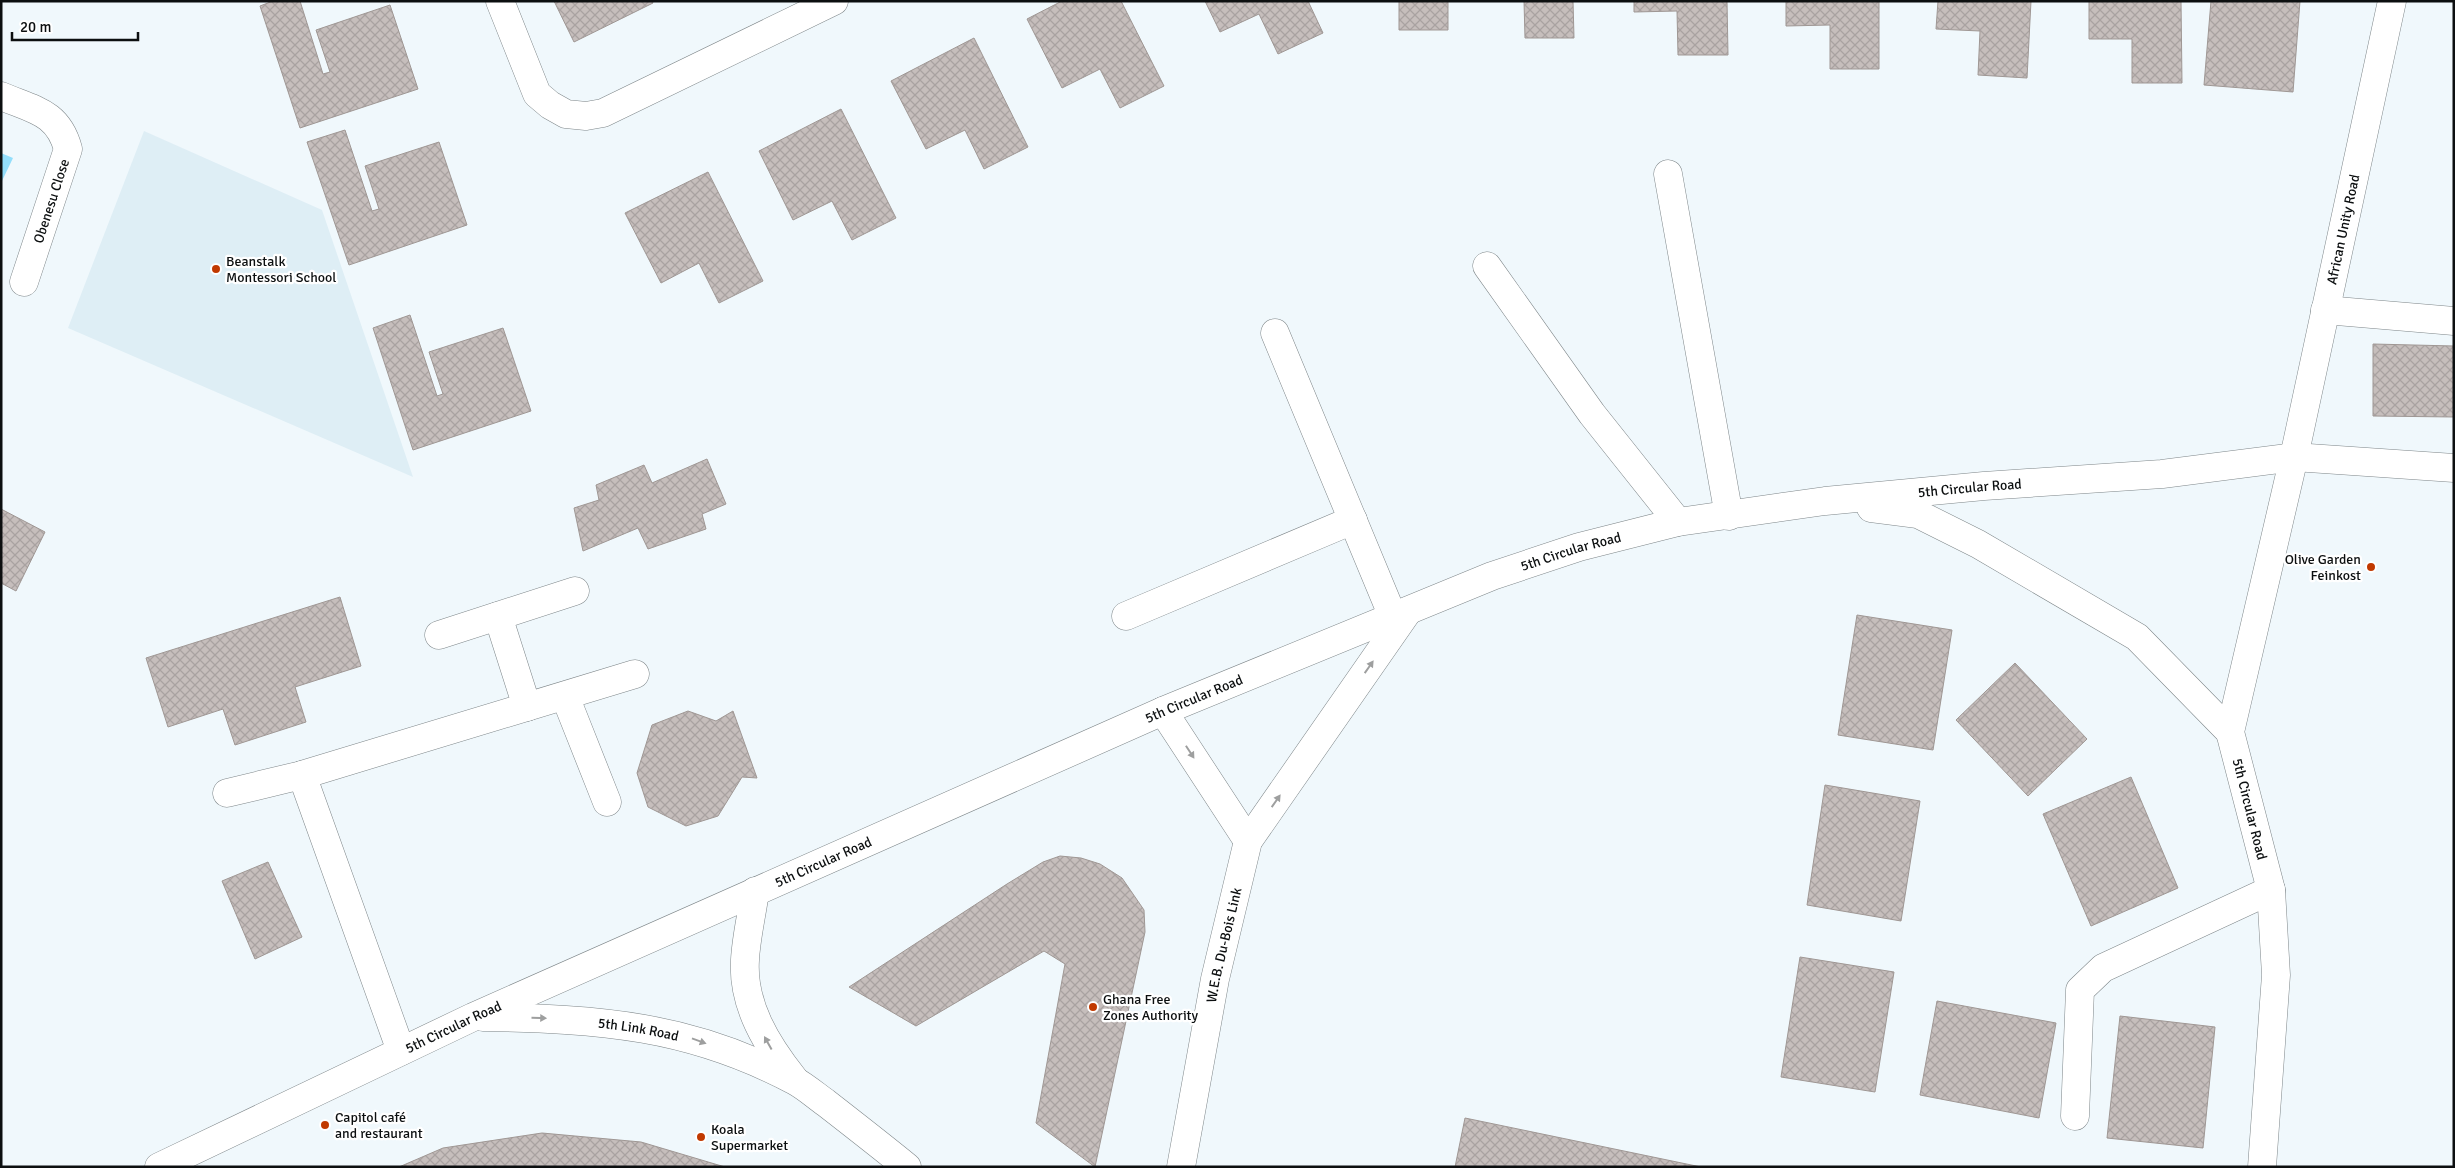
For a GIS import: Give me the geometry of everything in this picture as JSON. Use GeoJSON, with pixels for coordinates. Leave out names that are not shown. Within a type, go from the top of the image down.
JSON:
{"type":"FeatureCollection","features":[{"type":"Feature","properties":{"kind":"street"},"geometry":{"type":"LineString","coordinates":[[500,1],[537,94],[550,105],[566,114],[586,116],[603,113],[834,1]]}},
{"type":"Feature","properties":{"kind":"street","name":"African Unity Road"},"geometry":{"type":"LineString","coordinates":[[2294,457],[2392,1]]}},
{"type":"Feature","properties":{"kind":"street","name":"Obenesu Close"},"geometry":{"type":"LineString","coordinates":[[1,96],[45,114],[57,123],[68,149],[24,282]]}},
{"type":"Feature","properties":{"kind":"street"},"geometry":{"type":"LineString","coordinates":[[1668,174],[1730,516]]}},
{"type":"Feature","properties":{"kind":"street"},"geometry":{"type":"LineString","coordinates":[[1488,266],[1592,414],[1678,522]]}},
{"type":"Feature","properties":{"kind":"street"},"geometry":{"type":"LineString","coordinates":[[2325,310],[2454,321]]}},
{"type":"Feature","properties":{"kind":"street"},"geometry":{"type":"LineString","coordinates":[[1275,333],[1353,520],[1401,614]]}},
{"type":"Feature","properties":{"kind":"street","name":"5th Circular Road"},"geometry":{"type":"LineString","coordinates":[[159,1167],[473,1017],[1163,711],[1492,576],[1579,547],[1678,522],[1825,501],[1984,486],[2162,474],[2294,457],[2454,468]]}},
{"type":"Feature","properties":{"kind":"street","name":"5th Circular Road"},"geometry":{"type":"LineString","coordinates":[[2262,1167],[2276,976],[2271,890],[2230,732],[2294,457]]}},
{"type":"Feature","properties":{"kind":"street"},"geometry":{"type":"LineString","coordinates":[[1825,501],[1918,514],[1978,544],[2137,637],[2230,732]]}},
{"type":"Feature","properties":{"kind":"street"},"geometry":{"type":"LineString","coordinates":[[1126,616],[1353,520]]}},
{"type":"Feature","properties":{"kind":"street"},"geometry":{"type":"LineString","coordinates":[[439,635],[575,591]]}},
{"type":"Feature","properties":{"kind":"street","name":"W.E.B. Du-Bois Link"},"geometry":{"type":"LineString","coordinates":[[1181,1167],[1215,979],[1248,841],[1401,614]]}},
{"type":"Feature","properties":{"kind":"street"},"geometry":{"type":"LineString","coordinates":[[498,616],[527,707]]}},
{"type":"Feature","properties":{"kind":"street"},"geometry":{"type":"LineString","coordinates":[[227,793],[302,775],[635,674]]}},
{"type":"Feature","properties":{"kind":"street"},"geometry":{"type":"LineString","coordinates":[[565,696],[607,802]]}},
{"type":"Feature","properties":{"kind":"street"},"geometry":{"type":"LineString","coordinates":[[1163,711],[1248,841]]}},
{"type":"Feature","properties":{"kind":"street"},"geometry":{"type":"LineString","coordinates":[[302,775],[401,1051]]}},
{"type":"Feature","properties":{"kind":"street"},"geometry":{"type":"LineString","coordinates":[[2075,1116],[2080,990],[2103,968],[2271,890]]}},
{"type":"Feature","properties":{"kind":"street","name":"5th Link Road"},"geometry":{"type":"LineString","coordinates":[[755,892],[745,960],[746,983],[751,1008],[774,1054],[797,1082],[906,1167]]}},
{"type":"Feature","properties":{"kind":"street","name":"5th Link Road"},"geometry":{"type":"LineString","coordinates":[[473,1017],[558,1018],[658,1030],[692,1038],[737,1054],[797,1082]]}},
{"type":"Feature","properties":{"kind":"shaded area","name":"Beanstalk Montessori School"},"geometry":{"type":"Polygon","coordinates":[[[144,131],[322,210],[413,477],[68,328],[144,131]]]}},
{"type":"Feature","properties":{"kind":"shaded area"},"geometry":{"type":"Polygon","coordinates":[[[1,153],[13,158],[1,183],[1,153]]]}},
{"type":"Feature","properties":{"kind":"building"},"geometry":{"type":"Polygon","coordinates":[[[273,1],[300,1],[323,74],[330,72],[316,30],[390,5],[418,89],[300,128],[260,6],[273,1]]]}},
{"type":"Feature","properties":{"kind":"building"},"geometry":{"type":"Polygon","coordinates":[[[554,1],[652,1],[653,3],[574,42],[554,1]]]}},
{"type":"Feature","properties":{"kind":"building"},"geometry":{"type":"Polygon","coordinates":[[[1062,1],[1121,1],[1164,86],[1120,108],[1100,69],[1062,88],[1027,19],[1062,1]]]}},
{"type":"Feature","properties":{"kind":"building"},"geometry":{"type":"Polygon","coordinates":[[[1205,1],[1308,1],[1323,33],[1278,54],[1259,14],[1220,32],[1205,1]]]}},
{"type":"Feature","properties":{"kind":"building"},"geometry":{"type":"Polygon","coordinates":[[[1399,1],[1448,1],[1448,30],[1399,30],[1399,1]]]}},
{"type":"Feature","properties":{"kind":"building"},"geometry":{"type":"Polygon","coordinates":[[[1524,1],[1573,1],[1574,38],[1525,38],[1524,1]]]}},
{"type":"Feature","properties":{"kind":"building"},"geometry":{"type":"Polygon","coordinates":[[[1634,1],[1727,1],[1728,55],[1678,55],[1677,11],[1634,12],[1634,1]]]}},
{"type":"Feature","properties":{"kind":"building"},"geometry":{"type":"Polygon","coordinates":[[[1786,1],[1879,1],[1879,69],[1830,69],[1830,25],[1786,26],[1786,1]]]}},
{"type":"Feature","properties":{"kind":"building"},"geometry":{"type":"Polygon","coordinates":[[[1938,1],[2031,1],[2027,78],[1978,75],[1980,31],[1936,29],[1938,1]]]}},
{"type":"Feature","properties":{"kind":"building"},"geometry":{"type":"Polygon","coordinates":[[[2089,1],[2181,1],[2182,83],[2132,83],[2132,39],[2089,39],[2089,1]]]}},
{"type":"Feature","properties":{"kind":"building"},"geometry":{"type":"Polygon","coordinates":[[[2211,1],[2300,1],[2293,92],[2204,85],[2211,1]]]}},
{"type":"Feature","properties":{"kind":"building"},"geometry":{"type":"Polygon","coordinates":[[[974,38],[1028,147],[984,169],[965,130],[926,149],[891,81],[974,38]]]}},
{"type":"Feature","properties":{"kind":"building"},"geometry":{"type":"Polygon","coordinates":[[[841,109],[896,218],[852,240],[832,201],[793,220],[759,151],[841,109]]]}},
{"type":"Feature","properties":{"kind":"building"},"geometry":{"type":"Polygon","coordinates":[[[345,130],[372,211],[379,209],[365,166],[439,142],[467,225],[349,265],[307,142],[345,130]]]}},
{"type":"Feature","properties":{"kind":"building"},"geometry":{"type":"Polygon","coordinates":[[[708,172],[763,281],[719,303],[699,263],[661,283],[625,213],[708,172]]]}},
{"type":"Feature","properties":{"kind":"building"},"geometry":{"type":"Polygon","coordinates":[[[410,315],[437,396],[443,394],[429,352],[503,328],[531,411],[413,450],[373,328],[410,315]]]}},
{"type":"Feature","properties":{"kind":"building"},"geometry":{"type":"Polygon","coordinates":[[[2373,344],[2454,346],[2454,417],[2373,416],[2373,344]]]}},
{"type":"Feature","properties":{"kind":"building"},"geometry":{"type":"Polygon","coordinates":[[[707,459],[726,504],[702,514],[706,529],[648,549],[638,528],[583,551],[574,508],[599,500],[596,485],[644,465],[652,483],[707,459]]]}},
{"type":"Feature","properties":{"kind":"building"},"geometry":{"type":"Polygon","coordinates":[[[1,509],[45,532],[16,591],[1,583],[1,509]]]}},
{"type":"Feature","properties":{"kind":"building"},"geometry":{"type":"Polygon","coordinates":[[[340,597],[361,666],[295,687],[306,722],[235,745],[223,709],[168,727],[146,658],[340,597]]]}},
{"type":"Feature","properties":{"kind":"building"},"geometry":{"type":"Polygon","coordinates":[[[1857,615],[1952,630],[1933,750],[1838,735],[1857,615]]]}},
{"type":"Feature","properties":{"kind":"building"},"geometry":{"type":"Polygon","coordinates":[[[2015,663],[2087,739],[2028,796],[1956,720],[2015,663]]]}},
{"type":"Feature","properties":{"kind":"building"},"geometry":{"type":"Polygon","coordinates":[[[688,711],[716,721],[733,711],[757,778],[742,777],[718,816],[686,826],[648,807],[637,773],[652,725],[688,711]]]}},
{"type":"Feature","properties":{"kind":"building"},"geometry":{"type":"Polygon","coordinates":[[[2131,777],[2178,888],[2091,926],[2043,814],[2131,777]]]}},
{"type":"Feature","properties":{"kind":"building"},"geometry":{"type":"Polygon","coordinates":[[[1825,785],[1920,801],[1901,921],[1807,905],[1825,785]]]}},
{"type":"Feature","properties":{"kind":"building","name":"Ghana Free Zones Authority"},"geometry":{"type":"Polygon","coordinates":[[[1060,856],[1081,858],[1100,864],[1122,878],[1144,910],[1145,932],[1095,1167],[1036,1123],[1065,964],[1044,951],[916,1026],[849,987],[1007,884],[1043,862],[1060,856]]]}},
{"type":"Feature","properties":{"kind":"building"},"geometry":{"type":"Polygon","coordinates":[[[268,862],[302,937],[255,959],[222,881],[268,862]]]}},
{"type":"Feature","properties":{"kind":"building"},"geometry":{"type":"Polygon","coordinates":[[[1800,957],[1894,972],[1875,1092],[1781,1077],[1800,957]]]}},
{"type":"Feature","properties":{"kind":"building"},"geometry":{"type":"Polygon","coordinates":[[[1937,1001],[2056,1023],[2039,1118],[1920,1095],[1937,1001]]]}},
{"type":"Feature","properties":{"kind":"building"},"geometry":{"type":"Polygon","coordinates":[[[2120,1016],[2215,1027],[2203,1148],[2107,1138],[2120,1016]]]}},
{"type":"Feature","properties":{"kind":"building"},"geometry":{"type":"Polygon","coordinates":[[[1465,1118],[1701,1167],[1455,1167],[1465,1118]]]}},
{"type":"Feature","properties":{"kind":"building"},"geometry":{"type":"Polygon","coordinates":[[[542,1133],[641,1142],[725,1167],[399,1167],[443,1148],[542,1133]]]}},
{"type":"Feature","properties":{"kind":"place","name":"Beanstalk Montessori School"},"geometry":{"type":"Point","coordinates":[216,269]}},
{"type":"Feature","properties":{"kind":"place","name":"Olive Garden Feinkost"},"geometry":{"type":"Point","coordinates":[2371,567]}},
{"type":"Feature","properties":{"kind":"place","name":"Ghana Free Zones Authority"},"geometry":{"type":"Point","coordinates":[1093,1007]}},
{"type":"Feature","properties":{"kind":"place","name":"Capitol café and restaurant"},"geometry":{"type":"Point","coordinates":[325,1125]}},
{"type":"Feature","properties":{"kind":"place","name":"Koala Supermarket"},"geometry":{"type":"Point","coordinates":[701,1137]}}]}
